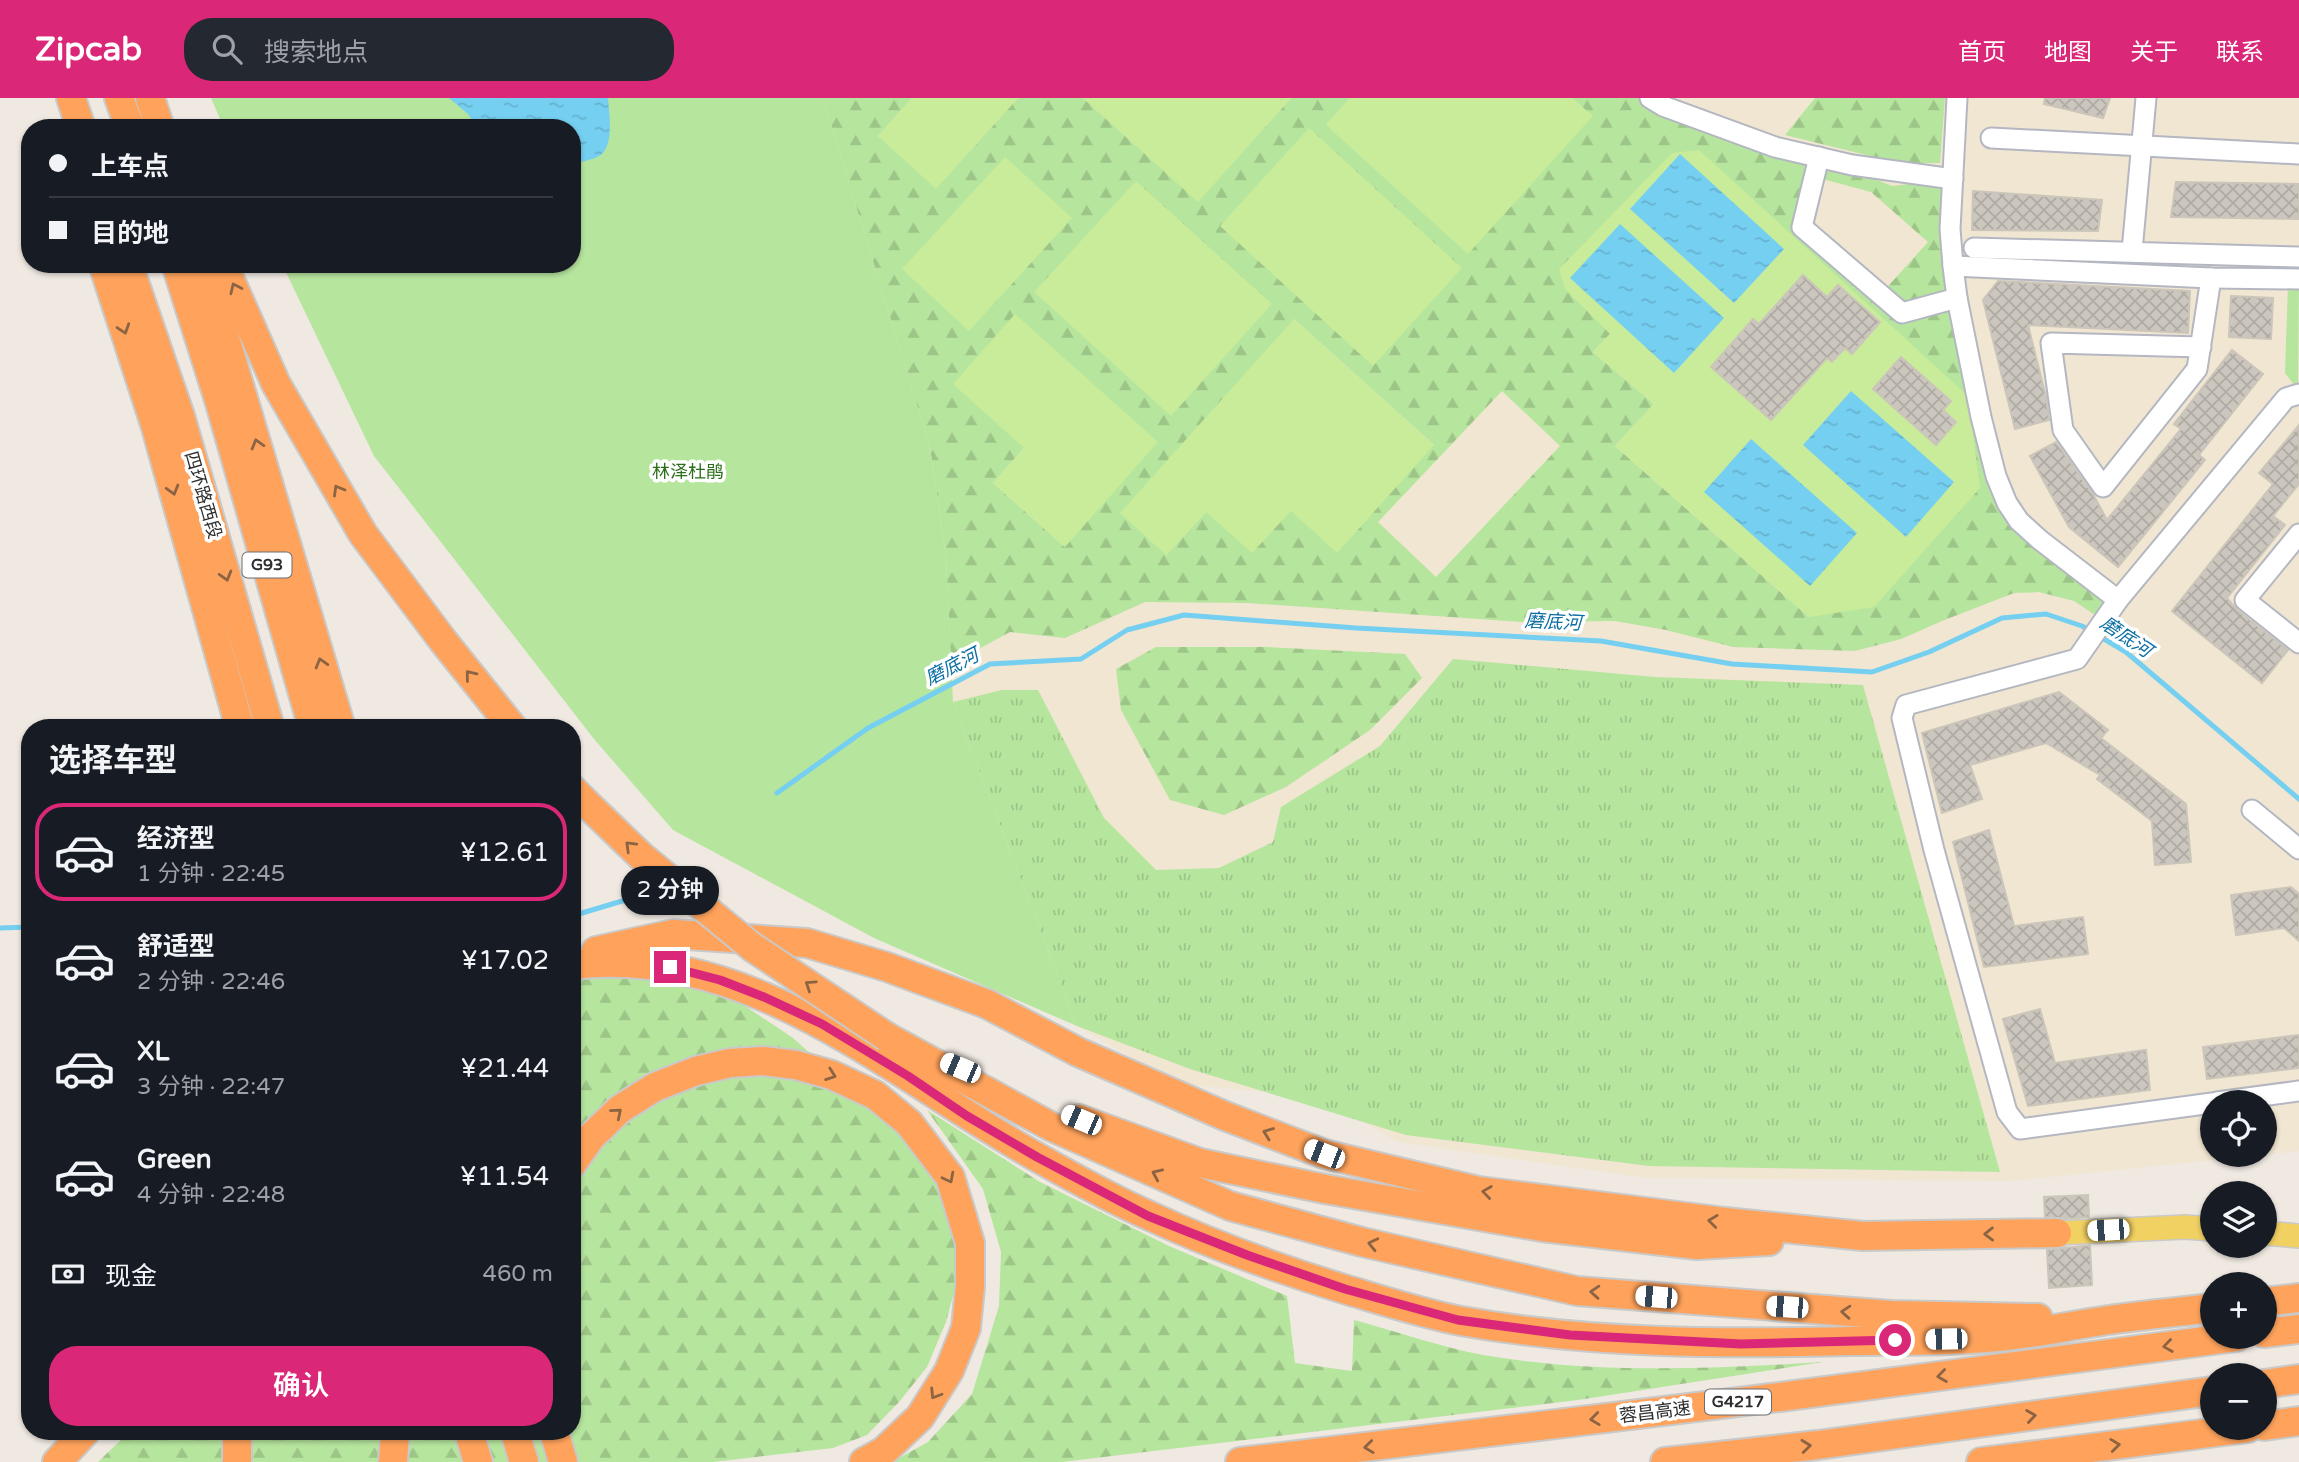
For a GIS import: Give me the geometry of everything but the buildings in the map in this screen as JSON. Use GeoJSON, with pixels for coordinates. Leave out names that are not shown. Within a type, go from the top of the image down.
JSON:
{"type":"FeatureCollection","features":[{"type":"Feature","properties":{"kind":"highway"},"geometry":{"type":"LineString","coordinates":[[70,98],[74,119]]}},
{"type":"Feature","properties":{"kind":"highway"},"geometry":{"type":"LineString","coordinates":[[70,98],[78,119]]}},
{"type":"Feature","properties":{"kind":"highway"},"geometry":{"type":"LineString","coordinates":[[119,98],[127,119]]}},
{"type":"Feature","properties":{"kind":"highway"},"geometry":{"type":"LineString","coordinates":[[150,98],[157,119]]}},
{"type":"Feature","properties":{"kind":"highway"},"geometry":{"type":"LineString","coordinates":[[107,273],[168,420],[238,719]]}},
{"type":"Feature","properties":{"kind":"highway","name":"四环路西段"},"geometry":{"type":"LineString","coordinates":[[130,273],[168,420],[267,719]]}},
{"type":"Feature","properties":{"kind":"highway","name":"G93"},"geometry":{"type":"LineString","coordinates":[[180,273],[231,399],[311,719]]}},
{"type":"Feature","properties":{"kind":"highway"},"geometry":{"type":"LineString","coordinates":[[205,273],[231,399],[338,719]]}},
{"type":"Feature","properties":{"kind":"highway"},"geometry":{"type":"LineString","coordinates":[[227,273],[276,384],[363,534],[506,719]]}},
{"type":"Feature","properties":{"kind":"highway"},"geometry":{"type":"LineString","coordinates":[[581,797],[640,856],[752,947],[887,1037],[1052,1127],[1230,1206],[1376,1245],[1577,1291],[1891,1315],[2110,1319]]}},
{"type":"Feature","properties":{"kind":"highway"},"geometry":{"type":"LineString","coordinates":[[581,955],[673,934],[807,943],[887,967],[987,1004],[1078,1052],[1225,1116],[1324,1154],[1479,1191],[1725,1222],[1863,1236]]}},
{"type":"Feature","properties":{"kind":"highway"},"geometry":{"type":"LineString","coordinates":[[581,964],[632,962],[670,967],[720,980],[764,997],[822,1024],[1037,1157],[1148,1216],[1247,1255],[1345,1289],[1458,1320],[1570,1335],[1741,1344],[1997,1337],[2110,1319],[2200,1309]]}},
{"type":"Feature","properties":{"kind":"highway"},"geometry":{"type":"LineString","coordinates":[[887,1037],[1105,1130],[1200,1163],[1300,1184],[1542,1227],[1697,1245],[1863,1236],[2057,1233]]}},
{"type":"Feature","properties":{"kind":"highway"},"geometry":{"type":"LineString","coordinates":[[581,1152],[620,1109],[655,1087],[730,1063],[763,1061],[796,1065],[832,1075],[875,1095],[909,1123],[950,1177],[970,1243],[966,1328],[949,1371],[920,1417],[884,1451],[864,1462]]}},
{"type":"Feature","properties":{"kind":"highway"},"geometry":{"type":"LineString","coordinates":[[2277,1301],[2299,1298]]}},
{"type":"Feature","properties":{"kind":"highway"},"geometry":{"type":"LineString","coordinates":[[2277,1332],[2299,1329]]}},
{"type":"Feature","properties":{"kind":"highway","name":"蓉昌高速"},"geometry":{"type":"LineString","coordinates":[[1240,1462],[1780,1397],[2200,1342]]}},
{"type":"Feature","properties":{"kind":"highway"},"geometry":{"type":"LineString","coordinates":[[2277,1382],[2297,1380]]}},
{"type":"Feature","properties":{"kind":"highway"},"geometry":{"type":"LineString","coordinates":[[1665,1462],[1818,1445],[2200,1393]]}},
{"type":"Feature","properties":{"kind":"highway"},"geometry":{"type":"LineString","coordinates":[[2277,1425],[2299,1422]]}},
{"type":"Feature","properties":{"kind":"highway"},"geometry":{"type":"LineString","coordinates":[[1990,1461],[2200,1434]]}},
{"type":"Feature","properties":{"kind":"highway"},"geometry":{"type":"LineString","coordinates":[[57,1462],[78,1440]]}},
{"type":"Feature","properties":{"kind":"highway"},"geometry":{"type":"LineString","coordinates":[[237,1440],[237,1462]]}},
{"type":"Feature","properties":{"kind":"highway"},"geometry":{"type":"LineString","coordinates":[[393,1462],[394,1440]]}},
{"type":"Feature","properties":{"kind":"highway"},"geometry":{"type":"LineString","coordinates":[[471,1440],[478,1462]]}},
{"type":"Feature","properties":{"kind":"highway"},"geometry":{"type":"LineString","coordinates":[[517,1440],[524,1462]]}},
{"type":"Feature","properties":{"kind":"highway"},"geometry":{"type":"LineString","coordinates":[[556,1440],[563,1462]]}},
{"type":"Feature","properties":{"kind":"main road"},"geometry":{"type":"LineString","coordinates":[[2057,1233],[2200,1228]]}},
{"type":"Feature","properties":{"kind":"main road"},"geometry":{"type":"LineString","coordinates":[[2277,1234],[2299,1236]]}},
{"type":"Feature","properties":{"kind":"street"},"geometry":{"type":"LineString","coordinates":[[1650,98],[1663,106],[1775,147],[1852,165],[1953,179]]}},
{"type":"Feature","properties":{"kind":"street"},"geometry":{"type":"LineString","coordinates":[[1957,98],[1950,229],[1953,266],[1981,417],[1996,476],[2007,503],[2019,521],[2114,606]]}},
{"type":"Feature","properties":{"kind":"street"},"geometry":{"type":"LineString","coordinates":[[2132,251],[2146,98]]}},
{"type":"Feature","properties":{"kind":"street"},"geometry":{"type":"LineString","coordinates":[[1991,138],[2299,154]]}},
{"type":"Feature","properties":{"kind":"street"},"geometry":{"type":"LineString","coordinates":[[1819,158],[1802,227],[1902,313],[1957,298]]}},
{"type":"Feature","properties":{"kind":"street"},"geometry":{"type":"LineString","coordinates":[[1974,248],[2299,257]]}},
{"type":"Feature","properties":{"kind":"street"},"geometry":{"type":"LineString","coordinates":[[1953,266],[2210,278],[2299,279]]}},
{"type":"Feature","properties":{"kind":"street"},"geometry":{"type":"LineString","coordinates":[[2201,347],[2052,343],[2063,429],[2103,486],[2197,369],[2201,347],[2210,278]]}},
{"type":"Feature","properties":{"kind":"street"},"geometry":{"type":"LineString","coordinates":[[2200,1105],[2020,1129],[2007,1112],[1902,718],[1906,705],[2077,659],[2114,606],[2286,398],[2299,394]]}},
{"type":"Feature","properties":{"kind":"street"},"geometry":{"type":"LineString","coordinates":[[2299,534],[2245,600],[2299,643]]}},
{"type":"Feature","properties":{"kind":"street"},"geometry":{"type":"LineString","coordinates":[[2252,810],[2299,849]]}},
{"type":"Feature","properties":{"kind":"street"},"geometry":{"type":"LineString","coordinates":[[2277,1094],[2299,1091]]}},
{"type":"Feature","properties":{"kind":"shaded area"},"geometry":{"type":"Polygon","coordinates":[[[823,98],[2299,98],[2299,1151],[2277,1154],[2277,1090],[2200,1090],[2200,1161],[2011,1181],[1646,1178],[1398,1142],[1320,1097],[1178,1084],[1077,1026],[953,702],[951,664],[823,98]]]}},
{"type":"Feature","properties":{"kind":"green space","name":"林泽杜鹃"},"geometry":{"type":"Polygon","coordinates":[[[211,98],[823,98],[930,448],[946,557],[953,702],[1077,1026],[874,938],[673,830],[594,739],[374,456],[286,273],[581,273],[581,119],[220,119],[211,98]]]}},
{"type":"Feature","properties":{"kind":"green space"},"geometry":{"type":"Polygon","coordinates":[[[823,98],[912,98],[878,136],[936,188],[1018,98],[1083,98],[1198,201],[1291,98],[1350,98],[1326,125],[1592,116],[1572,98],[1650,98],[1819,157],[1892,186],[1953,179],[1950,229],[2007,503],[2109,593],[2095,615],[2074,601],[2039,592],[2014,593],[1901,639],[1855,651],[1733,647],[1666,630],[1615,621],[1522,622],[1247,603],[1145,602],[1065,638],[1010,632],[951,664],[946,557],[930,448],[823,98]],[[1815,177],[1802,227],[1881,294],[1928,242],[1871,192],[1815,177]],[[1294,319],[1166,555],[1206,512],[1291,511],[1434,445],[1294,319]],[[1610,334],[1593,352],[1654,404],[1615,446],[1809,617],[1610,334]],[[1502,391],[1378,522],[1436,577],[1560,446],[1502,391]],[[1024,448],[993,483],[1065,547],[1024,448]]]}},
{"type":"Feature","properties":{"kind":"green space"},"geometry":{"type":"Polygon","coordinates":[[[912,98],[1018,98],[936,189],[878,136],[912,98]]]}},
{"type":"Feature","properties":{"kind":"green space"},"geometry":{"type":"Polygon","coordinates":[[[1083,98],[1291,98],[1198,202],[1083,98]]]}},
{"type":"Feature","properties":{"kind":"green space"},"geometry":{"type":"Polygon","coordinates":[[[1350,98],[1572,98],[1593,116],[1468,254],[1326,125],[1350,98]]]}},
{"type":"Feature","properties":{"kind":"green space"},"geometry":{"type":"Polygon","coordinates":[[[1815,98],[1945,98],[1940,163],[1899,163],[1785,135],[1815,98]]]}},
{"type":"Feature","properties":{"kind":"green space"},"geometry":{"type":"Polygon","coordinates":[[[1309,128],[1462,268],[1373,366],[1220,226],[1309,128]]]}},
{"type":"Feature","properties":{"kind":"green space"},"geometry":{"type":"Polygon","coordinates":[[[1699,150],[1968,396],[1980,488],[1874,607],[1809,617],[1615,446],[1654,404],[1593,352],[1610,334],[1565,289],[1559,269],[1672,153],[1699,150]]]}},
{"type":"Feature","properties":{"kind":"green space"},"geometry":{"type":"Polygon","coordinates":[[[1005,157],[1072,218],[969,331],[902,269],[1005,157]]]}},
{"type":"Feature","properties":{"kind":"green space"},"geometry":{"type":"Polygon","coordinates":[[[1136,181],[1272,304],[1171,416],[1034,292],[1136,181]]]}},
{"type":"Feature","properties":{"kind":"green space"},"geometry":{"type":"Polygon","coordinates":[[[2288,284],[2299,284],[2298,390],[2285,373],[2288,284]]]}},
{"type":"Feature","properties":{"kind":"green space"},"geometry":{"type":"Polygon","coordinates":[[[1015,314],[1158,442],[1065,547],[993,483],[1024,448],[953,384],[1015,314]]]}},
{"type":"Feature","properties":{"kind":"green space"},"geometry":{"type":"Polygon","coordinates":[[[1294,319],[1434,445],[1337,553],[1291,511],[1252,553],[1206,512],[1166,555],[1120,513],[1294,319]]]}},
{"type":"Feature","properties":{"kind":"green space"},"geometry":{"type":"Polygon","coordinates":[[[1156,647],[1266,647],[1405,654],[1422,678],[1370,730],[1286,787],[1224,815],[1170,800],[1121,710],[1116,669],[1156,647]]]}},
{"type":"Feature","properties":{"kind":"green space"},"geometry":{"type":"Polygon","coordinates":[[[1453,659],[1655,677],[1863,685],[2000,1172],[1649,1166],[1406,1135],[1190,1069],[1077,1026],[953,702],[1002,690],[1038,690],[1104,818],[1156,870],[1219,868],[1273,842],[1281,807],[1380,746],[1453,659]]]}},
{"type":"Feature","properties":{"kind":"green space"},"geometry":{"type":"Polygon","coordinates":[[[581,976],[656,976],[733,998],[793,1038],[898,1133],[923,1160],[940,1192],[953,1230],[958,1277],[946,1322],[927,1367],[899,1402],[867,1435],[833,1448],[713,1462],[98,1462],[121,1440],[581,1440],[581,976]]]}},
{"type":"Feature","properties":{"kind":"green space"},"geometry":{"type":"Polygon","coordinates":[[[927,1110],[1040,1182],[1169,1246],[1287,1296],[1295,1363],[1352,1371],[1354,1320],[1467,1352],[1567,1365],[1695,1368],[1823,1362],[1578,1400],[1062,1462],[892,1462],[928,1442],[972,1394],[999,1306],[1001,1252],[983,1189],[927,1110]]]}},
{"type":"Feature","properties":{"kind":"water"},"geometry":{"type":"Polygon","coordinates":[[[449,98],[608,98],[609,138],[604,152],[581,162],[581,119],[471,119],[449,98]]]}},
{"type":"Feature","properties":{"kind":"water"},"geometry":{"type":"Polygon","coordinates":[[[1680,154],[1784,249],[1734,303],[1630,209],[1680,154]]]}},
{"type":"Feature","properties":{"kind":"water"},"geometry":{"type":"Polygon","coordinates":[[[1620,224],[1724,318],[1674,373],[1570,278],[1620,224]]]}},
{"type":"Feature","properties":{"kind":"water"},"geometry":{"type":"Polygon","coordinates":[[[1851,391],[1954,482],[1906,537],[1803,445],[1851,391]]]}},
{"type":"Feature","properties":{"kind":"water"},"geometry":{"type":"Polygon","coordinates":[[[1751,439],[1857,533],[1810,586],[1704,492],[1751,439]]]}},
{"type":"Feature","properties":{"kind":"waterway","name":"磨底河"},"geometry":{"type":"LineString","coordinates":[[777,793],[868,728],[990,664],[1081,659],[1127,630],[1184,615],[1356,628],[1601,641],[1732,664],[1872,672],[1929,652],[2002,618],[2046,614],[2082,626],[2126,652],[2299,799]]}},
{"type":"Feature","properties":{"kind":"waterway","name":"磨底河"},"geometry":{"type":"LineString","coordinates":[[581,913],[649,893]]}},
{"type":"Feature","properties":{"kind":"waterway","name":"磨底河"},"geometry":{"type":"LineString","coordinates":[[0,928],[21,927]]}},
{"type":"Feature","properties":{"kind":"route"},"geometry":{"type":"LineString","coordinates":[[670,967],[720,980],[822,1024],[908,1076],[967,1116],[1148,1216],[1247,1255],[1345,1289],[1458,1320],[1570,1335],[1741,1344],[1895,1340]]}}]}
